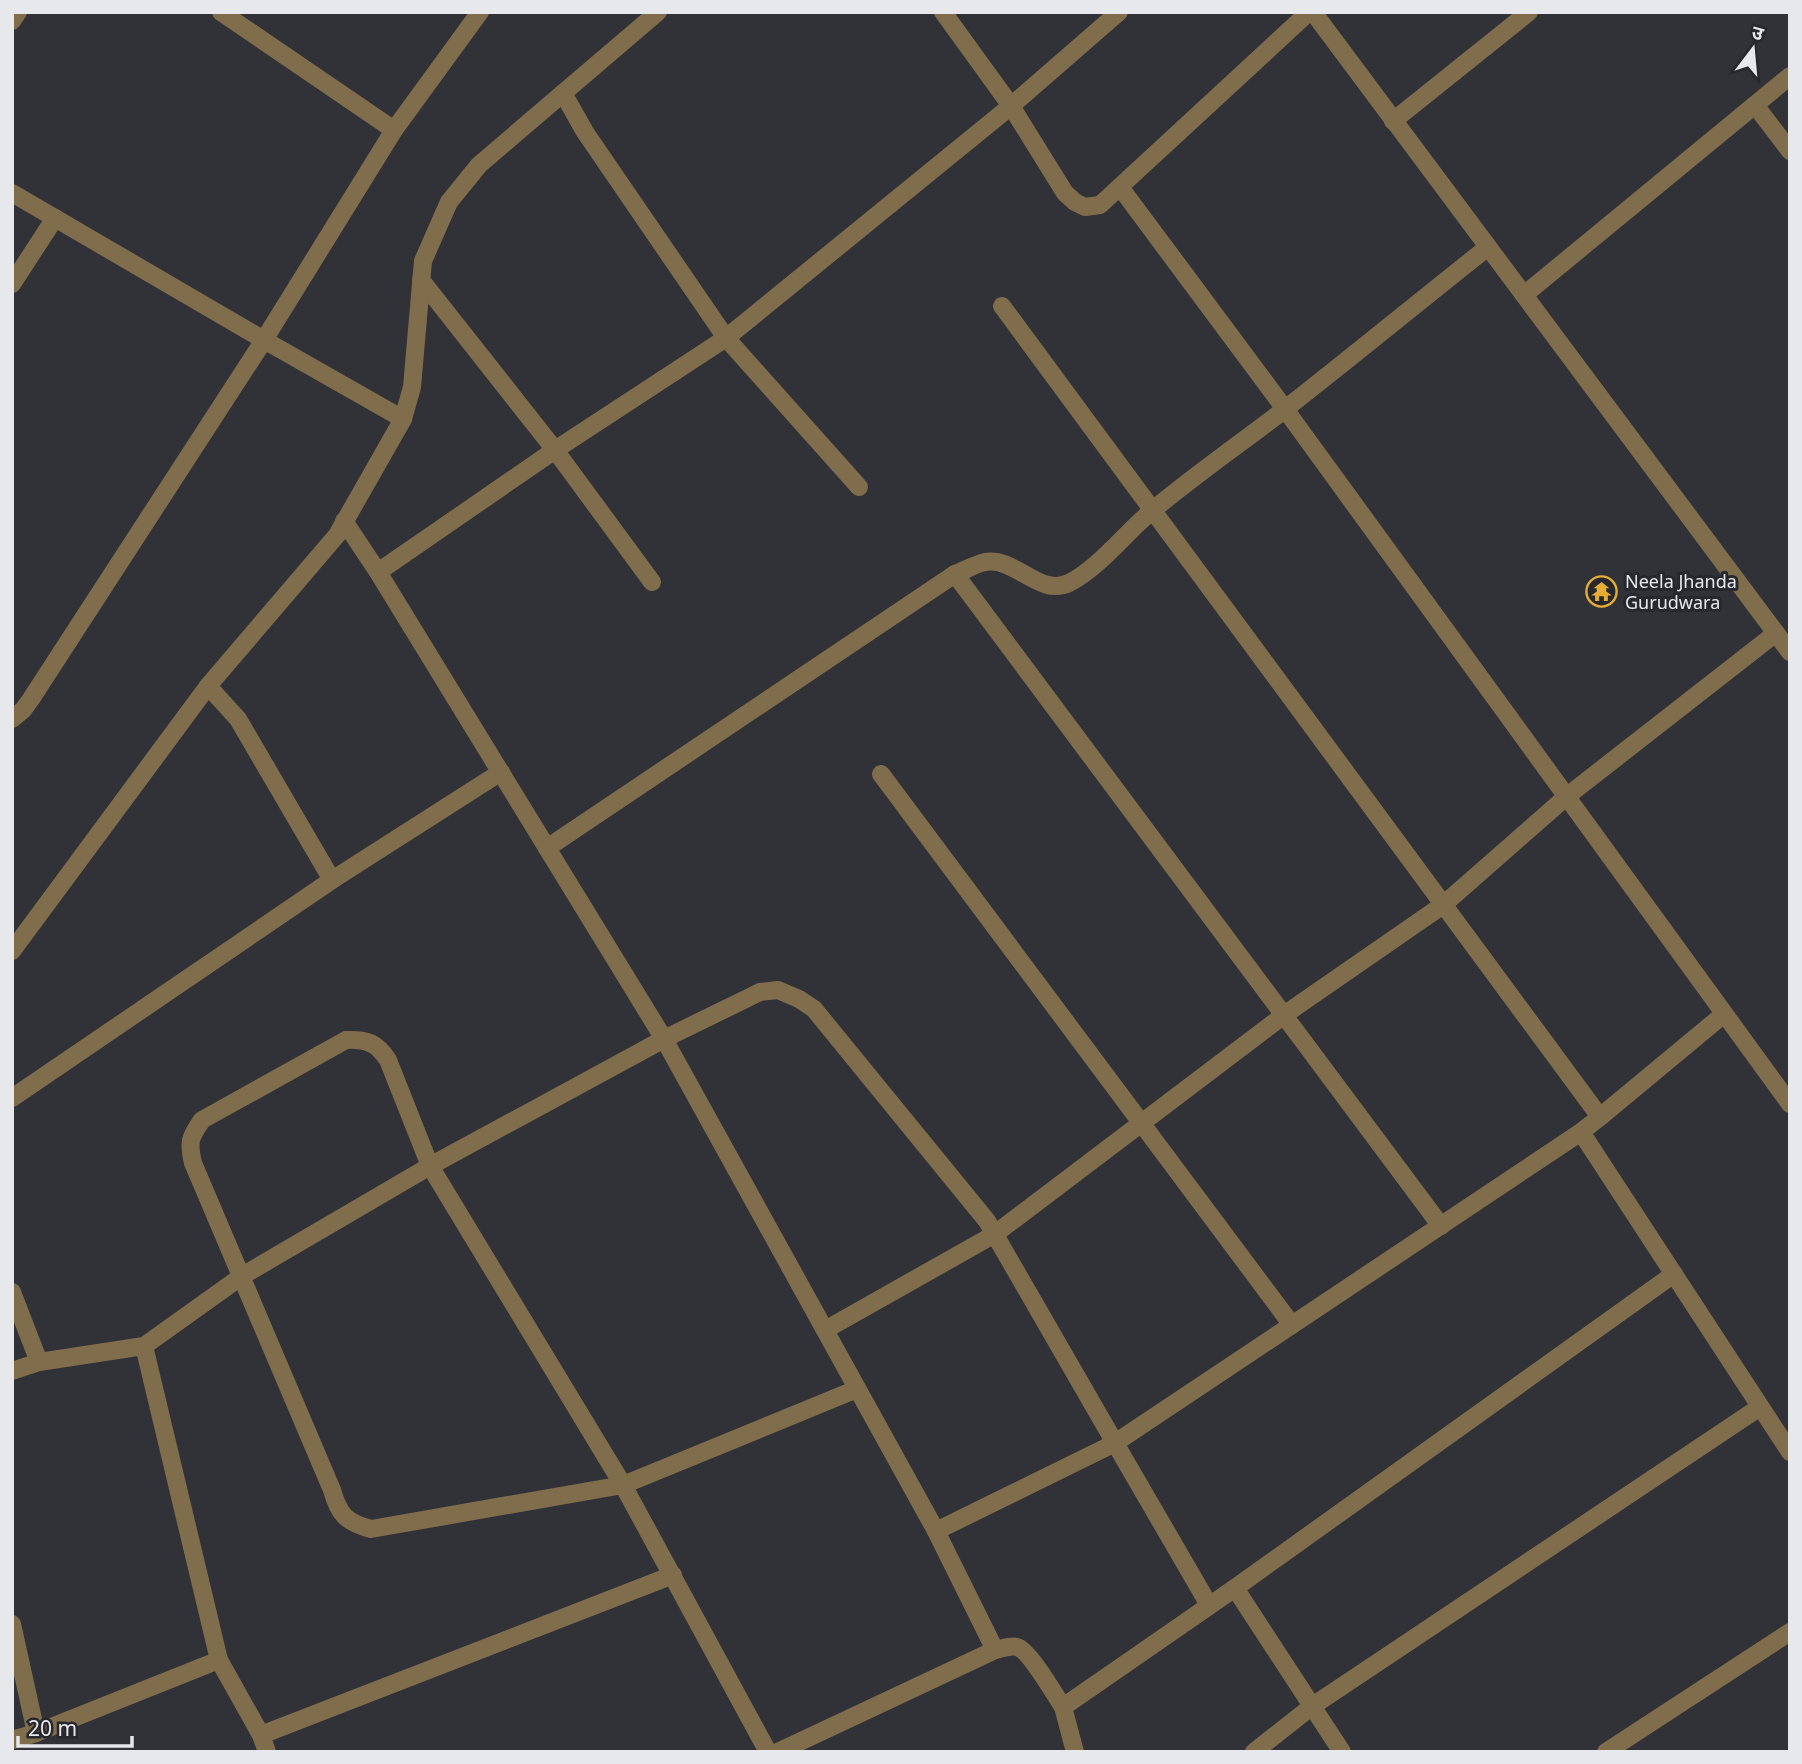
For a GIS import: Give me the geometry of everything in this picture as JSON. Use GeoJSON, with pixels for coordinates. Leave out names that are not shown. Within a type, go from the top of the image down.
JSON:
{"type":"FeatureCollection","features":[{"type":"Feature","properties":{"kind":"street"},"geometry":{"type":"LineString","coordinates":[[12,20],[18,12]]}},
{"type":"Feature","properties":{"kind":"street"},"geometry":{"type":"LineString","coordinates":[[221,12],[394,130]]}},
{"type":"Feature","properties":{"kind":"street"},"geometry":{"type":"LineString","coordinates":[[12,719],[31,699],[264,340],[394,130],[480,12]]}},
{"type":"Feature","properties":{"kind":"street"},"geometry":{"type":"LineString","coordinates":[[12,951],[208,687],[337,535],[403,419],[412,387],[423,261],[449,202],[479,165],[659,12]]}},
{"type":"Feature","properties":{"kind":"street"},"geometry":{"type":"LineString","coordinates":[[943,12],[1011,106],[1060,185],[1075,202],[1085,208],[1100,205],[1311,12],[1790,652]]}},
{"type":"Feature","properties":{"kind":"street"},"geometry":{"type":"LineString","coordinates":[[378,572],[555,450],[726,338],[1011,106],[1119,12]]}},
{"type":"Feature","properties":{"kind":"street"},"geometry":{"type":"LineString","coordinates":[[1394,121],[1529,12]]}},
{"type":"Feature","properties":{"kind":"street"},"geometry":{"type":"LineString","coordinates":[[1524,295],[1790,76]]}},
{"type":"Feature","properties":{"kind":"street"},"geometry":{"type":"LineString","coordinates":[[563,93],[585,132],[726,338],[859,487]]}},
{"type":"Feature","properties":{"kind":"street"},"geometry":{"type":"LineString","coordinates":[[1755,105],[1790,151]]}},
{"type":"Feature","properties":{"kind":"street"},"geometry":{"type":"LineString","coordinates":[[1120,187],[1790,1104]]}},
{"type":"Feature","properties":{"kind":"street"},"geometry":{"type":"LineString","coordinates":[[12,193],[403,419]]}},
{"type":"Feature","properties":{"kind":"street"},"geometry":{"type":"LineString","coordinates":[[12,284],[55,218]]}},
{"type":"Feature","properties":{"kind":"street"},"geometry":{"type":"LineString","coordinates":[[547,848],[955,574],[985,562],[1016,568],[1042,584],[1051,586],[1066,585],[1083,576],[1152,510],[1488,247]]}},
{"type":"Feature","properties":{"kind":"street"},"geometry":{"type":"LineString","coordinates":[[421,280],[555,450],[652,582]]}},
{"type":"Feature","properties":{"kind":"street"},"geometry":{"type":"LineString","coordinates":[[1002,306],[1600,1117]]}},
{"type":"Feature","properties":{"kind":"street"},"geometry":{"type":"LineString","coordinates":[[344,521],[378,572],[664,1039],[936,1531],[995,1650]]}},
{"type":"Feature","properties":{"kind":"street"},"geometry":{"type":"LineString","coordinates":[[955,574],[1441,1226]]}},
{"type":"Feature","properties":{"kind":"street"},"geometry":{"type":"LineString","coordinates":[[825,1330],[995,1234],[1284,1015],[1443,905],[1566,797],[1776,633]]}},
{"type":"Feature","properties":{"kind":"street"},"geometry":{"type":"LineString","coordinates":[[208,687],[238,719],[332,880]]}},
{"type":"Feature","properties":{"kind":"street"},"geometry":{"type":"LineString","coordinates":[[12,1098],[332,880],[501,772]]}},
{"type":"Feature","properties":{"kind":"street"},"geometry":{"type":"LineString","coordinates":[[881,774],[1292,1325]]}},
{"type":"Feature","properties":{"kind":"street"},"geometry":{"type":"LineString","coordinates":[[12,1371],[38,1362],[144,1346],[242,1276],[430,1166],[664,1039],[760,992],[778,990],[799,999],[814,1010],[987,1222],[1209,1605]]}},
{"type":"Feature","properties":{"kind":"street"},"geometry":{"type":"LineString","coordinates":[[936,1531],[1115,1443],[1581,1132],[1724,1014]]}},
{"type":"Feature","properties":{"kind":"street"},"geometry":{"type":"LineString","coordinates":[[768,1752],[623,1485],[430,1166],[388,1060],[381,1050],[371,1043],[346,1040],[202,1120],[191,1136],[189,1148],[193,1163],[337,1505],[347,1519],[356,1525],[371,1529],[380,1528],[623,1485],[858,1389]]}},
{"type":"Feature","properties":{"kind":"street"},"geometry":{"type":"LineString","coordinates":[[1581,1132],[1790,1452]]}},
{"type":"Feature","properties":{"kind":"street"},"geometry":{"type":"LineString","coordinates":[[1063,1707],[1235,1588],[1674,1274]]}},
{"type":"Feature","properties":{"kind":"street"},"geometry":{"type":"LineString","coordinates":[[12,1292],[38,1362]]}},
{"type":"Feature","properties":{"kind":"street"},"geometry":{"type":"LineString","coordinates":[[144,1346],[219,1660],[264,1743],[673,1575]]}},
{"type":"Feature","properties":{"kind":"street"},"geometry":{"type":"LineString","coordinates":[[1254,1752],[1311,1707],[1760,1407]]}},
{"type":"Feature","properties":{"kind":"street"},"geometry":{"type":"LineString","coordinates":[[1235,1588],[1342,1752]]}},
{"type":"Feature","properties":{"kind":"street"},"geometry":{"type":"LineString","coordinates":[[12,1624],[36,1733]]}},
{"type":"Feature","properties":{"kind":"street"},"geometry":{"type":"LineString","coordinates":[[1606,1752],[1790,1632]]}},
{"type":"Feature","properties":{"kind":"street"},"geometry":{"type":"LineString","coordinates":[[778,1752],[995,1650],[1013,1647],[1022,1649],[1030,1658],[1063,1707],[1074,1752]]}},
{"type":"Feature","properties":{"kind":"street"},"geometry":{"type":"LineString","coordinates":[[12,1740],[36,1733],[219,1660]]}},
{"type":"Feature","properties":{"kind":"place","name":"Neela Jhanda Gurudwara"},"geometry":{"type":"Point","coordinates":[1602,592]}}]}
